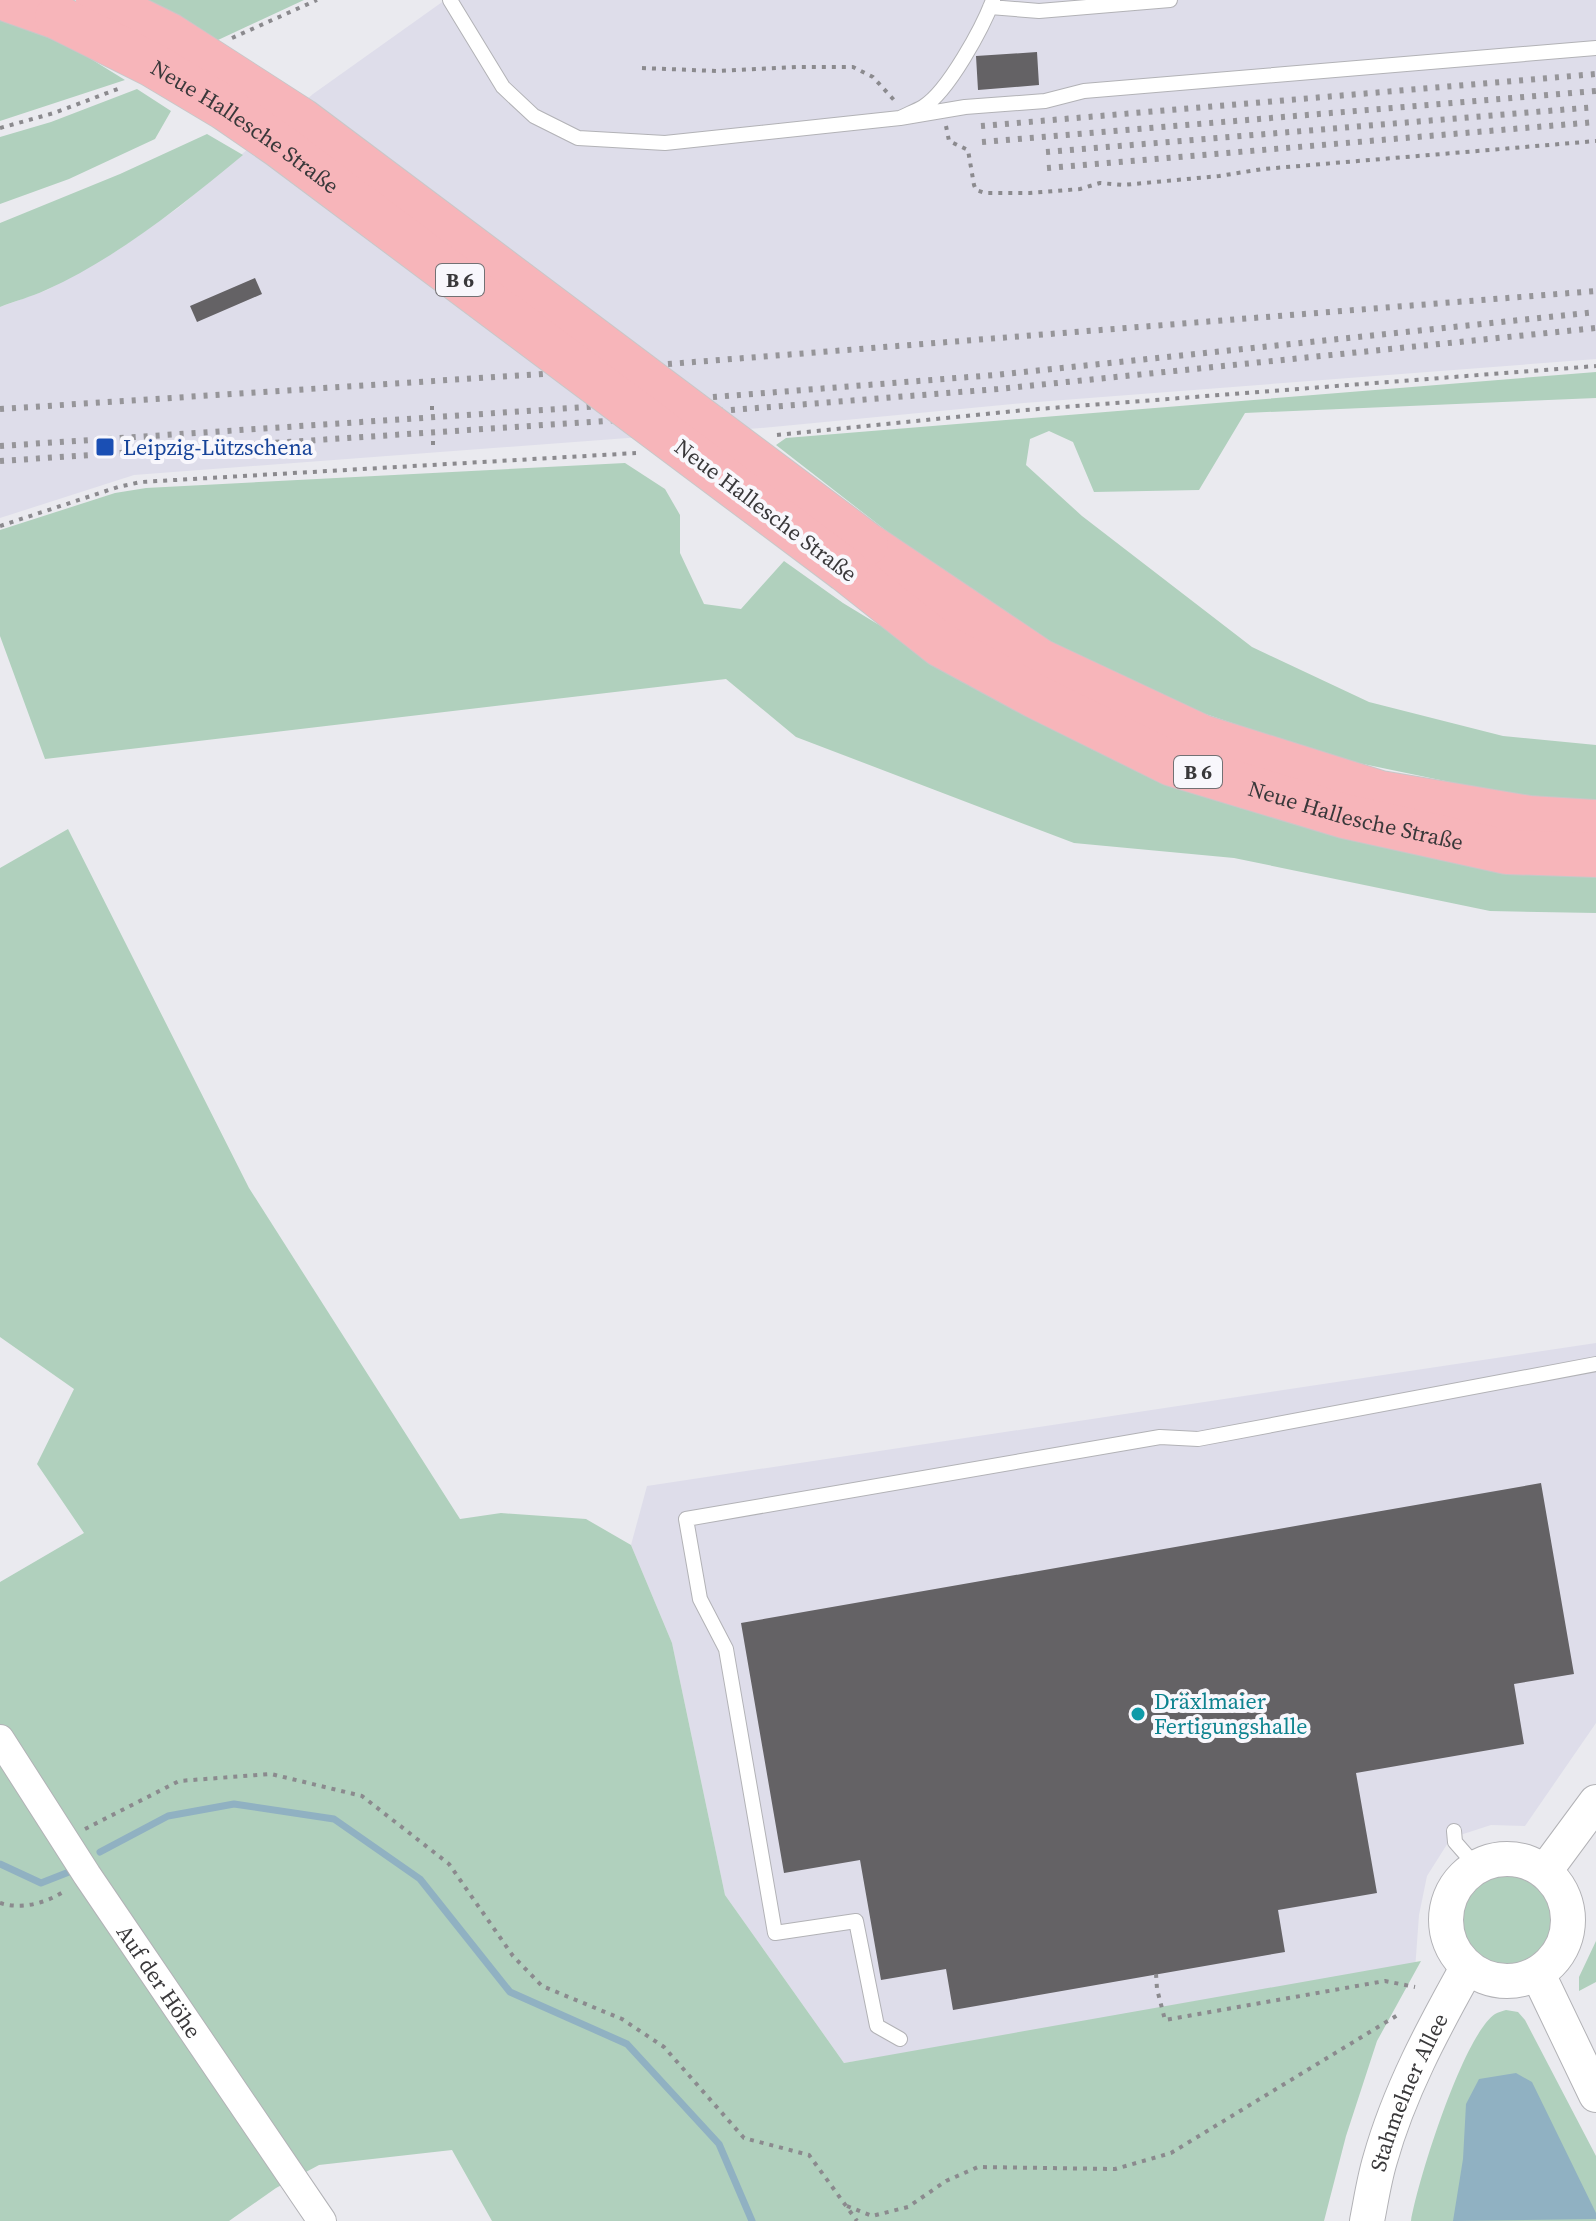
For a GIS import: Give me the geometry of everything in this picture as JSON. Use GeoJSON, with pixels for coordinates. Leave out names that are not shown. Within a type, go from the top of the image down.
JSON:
{"type":"FeatureCollection","features":[{"type":"Feature","properties":{"kind":"main road","name":"Neue Hallesche Straße"},"geometry":{"type":"LineString","coordinates":[[9,0],[57,17],[153,65],[280,146],[856,557],[1040,661],[1202,737],[1380,793],[1529,818],[1596,822]]}},
{"type":"Feature","properties":{"kind":"main road","name":"Neue Hallesche Straße"},"geometry":{"type":"LineString","coordinates":[[98,0],[169,35],[301,120],[856,557],[941,645],[1172,764],[1344,816],[1507,852],[1596,855]]}},
{"type":"Feature","properties":{"kind":"street","name":"Auf der Höhe"},"geometry":{"type":"LineString","coordinates":[[0,1739],[87,1875],[322,2221]]}},
{"type":"Feature","properties":{"kind":"street"},"geometry":{"type":"LineString","coordinates":[[1545,1871],[1596,1802]]}},
{"type":"Feature","properties":{"kind":"street"},"geometry":{"type":"LineString","coordinates":[[1511,1858],[1531,1863],[1545,1871],[1564,1896],[1569,1917],[1566,1939],[1557,1958],[1538,1974],[1519,1981],[1500,1982],[1467,1968],[1457,1957],[1446,1931],[1446,1907],[1457,1883],[1476,1866],[1488,1861],[1511,1858]]}},
{"type":"Feature","properties":{"kind":"street","name":"Stahmelner Allee"},"geometry":{"type":"LineString","coordinates":[[1367,2221],[1379,2161],[1401,2099],[1433,2030],[1467,1968]]}},
{"type":"Feature","properties":{"kind":"street"},"geometry":{"type":"LineString","coordinates":[[1538,1974],[1596,2095]]}},
{"type":"Feature","properties":{"kind":"lane"},"geometry":{"type":"LineString","coordinates":[[450,0],[503,87],[534,116],[578,138],[665,143],[1045,101],[1084,91],[1596,48]]}},
{"type":"Feature","properties":{"kind":"lane"},"geometry":{"type":"LineString","coordinates":[[900,118],[925,106],[942,91],[992,4],[1039,11],[1170,0]]}},
{"type":"Feature","properties":{"kind":"lane"},"geometry":{"type":"LineString","coordinates":[[900,2039],[877,2026],[856,1921],[775,1933],[726,1649],[700,1599],[686,1519],[1160,1437],[1198,1439],[1596,1364]]}},
{"type":"Feature","properties":{"kind":"lane"},"geometry":{"type":"LineString","coordinates":[[1454,1831],[1455,1842],[1476,1866]]}},
{"type":"Feature","properties":{"kind":"path"},"geometry":{"type":"LineString","coordinates":[[230,39],[317,0]]}},
{"type":"Feature","properties":{"kind":"path"},"geometry":{"type":"LineString","coordinates":[[642,68],[717,71],[853,67],[883,85],[893,99],[900,118]]}},
{"type":"Feature","properties":{"kind":"path"},"geometry":{"type":"LineString","coordinates":[[0,128],[54,113],[133,83]]}},
{"type":"Feature","properties":{"kind":"path"},"geometry":{"type":"LineString","coordinates":[[944,110],[949,141],[968,150],[974,185],[976,190],[985,193],[1080,189],[1100,183],[1123,185],[1263,169],[1596,141]]}},
{"type":"Feature","properties":{"kind":"path"},"geometry":{"type":"LineString","coordinates":[[771,436],[1025,410],[1596,366]]}},
{"type":"Feature","properties":{"kind":"path"},"geometry":{"type":"LineString","coordinates":[[0,526],[141,482],[638,453]]}},
{"type":"Feature","properties":{"kind":"path"},"geometry":{"type":"LineString","coordinates":[[65,1840],[179,1781],[271,1774],[362,1796],[449,1864],[513,1956],[542,1986],[622,2019],[664,2047],[744,2138],[809,2155],[857,2221]]}},
{"type":"Feature","properties":{"kind":"path"},"geometry":{"type":"LineString","coordinates":[[0,1903],[9,1906],[33,1905],[56,1897],[87,1875]]}},
{"type":"Feature","properties":{"kind":"path"},"geometry":{"type":"LineString","coordinates":[[1156,1974],[1165,2020],[1385,1981],[1415,1987]]}},
{"type":"Feature","properties":{"kind":"path"},"geometry":{"type":"LineString","coordinates":[[847,2206],[872,2216],[908,2207],[946,2181],[978,2167],[1115,2169],[1171,2153],[1401,2013]]}},
{"type":"Feature","properties":{"kind":"shaded area"},"geometry":{"type":"Polygon","coordinates":[[[445,0],[1596,0],[1596,359],[1024,403],[761,428],[134,475],[0,518],[0,307],[47,290],[118,250],[178,208],[313,94],[445,0]]]}},
{"type":"Feature","properties":{"kind":"shaded area"},"geometry":{"type":"Polygon","coordinates":[[[1596,1343],[1596,1723],[1525,1826],[1491,1825],[1451,1838],[1427,1876],[1419,1915],[1415,1970],[844,2063],[725,1895],[672,1643],[631,1545],[647,1486],[1596,1343]]]}},
{"type":"Feature","properties":{"kind":"green space"},"geometry":{"type":"Polygon","coordinates":[[[147,0],[304,0],[218,40],[147,0]]]}},
{"type":"Feature","properties":{"kind":"green space"},"geometry":{"type":"Polygon","coordinates":[[[0,15],[78,51],[125,80],[0,121],[0,15]]]}},
{"type":"Feature","properties":{"kind":"green space"},"geometry":{"type":"Polygon","coordinates":[[[137,89],[171,111],[155,139],[69,179],[0,204],[0,137],[51,122],[137,89]]]}},
{"type":"Feature","properties":{"kind":"green space"},"geometry":{"type":"Polygon","coordinates":[[[207,134],[243,155],[173,211],[99,262],[46,290],[0,307],[0,223],[207,134]]]}},
{"type":"Feature","properties":{"kind":"green space"},"geometry":{"type":"Polygon","coordinates":[[[1596,372],[1596,398],[1245,413],[1199,490],[1094,492],[1073,442],[1049,431],[1030,439],[1026,465],[1082,516],[1252,647],[1369,702],[1503,736],[1596,745],[1596,802],[1522,797],[1339,759],[1179,705],[1023,630],[897,539],[776,445],[786,438],[1596,372]]]}},
{"type":"Feature","properties":{"kind":"green space"},"geometry":{"type":"Polygon","coordinates":[[[625,463],[665,489],[680,515],[680,553],[704,604],[741,609],[784,561],[843,603],[1030,717],[1240,808],[1461,863],[1596,872],[1596,913],[1490,911],[1234,858],[1074,843],[796,737],[726,679],[45,759],[0,636],[0,530],[115,493],[146,488],[625,463]]]}},
{"type":"Feature","properties":{"kind":"green space"},"geometry":{"type":"Polygon","coordinates":[[[68,829],[249,1188],[460,1519],[501,1513],[586,1519],[631,1545],[672,1643],[725,1895],[844,2063],[1421,1961],[1377,2041],[1346,2136],[1324,2221],[492,2221],[452,2150],[319,2165],[276,2188],[229,2221],[0,2221],[0,1582],[84,1533],[37,1464],[74,1389],[0,1337],[0,868],[68,829]]]}},
{"type":"Feature","properties":{"kind":"green space"},"geometry":{"type":"Polygon","coordinates":[[[1508,1868],[1528,1872],[1545,1884],[1557,1901],[1561,1921],[1557,1941],[1545,1958],[1528,1970],[1508,1974],[1488,1970],[1471,1958],[1459,1941],[1455,1921],[1459,1901],[1471,1884],[1488,1872],[1508,1868]]]}},
{"type":"Feature","properties":{"kind":"green space"},"geometry":{"type":"Polygon","coordinates":[[[1596,1941],[1596,1982],[1579,1991],[1579,1977],[1596,1941]]]}},
{"type":"Feature","properties":{"kind":"green space"},"geometry":{"type":"Polygon","coordinates":[[[1506,2010],[1518,2012],[1525,2020],[1596,2156],[1596,2221],[1411,2221],[1432,2143],[1456,2078],[1482,2028],[1495,2014],[1506,2010]]]}},
{"type":"Feature","properties":{"kind":"water"},"geometry":{"type":"Polygon","coordinates":[[[1516,2073],[1532,2082],[1596,2213],[1596,2219],[1453,2221],[1463,2159],[1466,2104],[1479,2079],[1516,2073]]]}},
{"type":"Feature","properties":{"kind":"building"},"geometry":{"type":"Polygon","coordinates":[[[1037,52],[1039,85],[978,90],[976,56],[1037,52]]]}},
{"type":"Feature","properties":{"kind":"building"},"geometry":{"type":"Polygon","coordinates":[[[255,278],[262,294],[197,322],[190,306],[255,278]]]}},
{"type":"Feature","properties":{"kind":"building","name":"Dräxlmaier Fertigungshalle"},"geometry":{"type":"Polygon","coordinates":[[[1541,1483],[1574,1674],[1514,1684],[1524,1744],[1356,1773],[1377,1893],[1278,1910],[1285,1952],[953,2010],[946,1969],[881,1980],[860,1860],[784,1873],[741,1623],[1541,1483]]]}},
{"type":"Feature","properties":{"kind":"waterway"},"geometry":{"type":"LineString","coordinates":[[100,1852],[168,1816],[234,1804],[334,1819],[420,1879],[510,1992],[627,2044],[719,2144],[752,2221]]}},
{"type":"Feature","properties":{"kind":"waterway"},"geometry":{"type":"LineString","coordinates":[[0,1864],[41,1883],[69,1872]]}},
{"type":"Feature","properties":{"kind":"railway"},"geometry":{"type":"LineString","coordinates":[[981,126],[1596,74]]}},
{"type":"Feature","properties":{"kind":"railway"},"geometry":{"type":"LineString","coordinates":[[982,142],[1596,91]]}},
{"type":"Feature","properties":{"kind":"railway"},"geometry":{"type":"LineString","coordinates":[[1046,152],[1596,107]]}},
{"type":"Feature","properties":{"kind":"railway"},"geometry":{"type":"LineString","coordinates":[[1047,168],[1596,122]]}},
{"type":"Feature","properties":{"kind":"railway"},"geometry":{"type":"LineString","coordinates":[[656,365],[1596,291]]}},
{"type":"Feature","properties":{"kind":"railway"},"geometry":{"type":"LineString","coordinates":[[701,398],[995,375],[1596,312]]}},
{"type":"Feature","properties":{"kind":"railway"},"geometry":{"type":"LineString","coordinates":[[719,411],[998,389],[1596,328]]}},
{"type":"Feature","properties":{"kind":"railway"},"geometry":{"type":"LineString","coordinates":[[0,409],[557,373]]}},
{"type":"Feature","properties":{"kind":"railway"},"geometry":{"type":"LineString","coordinates":[[0,446],[602,406]]}},
{"type":"Feature","properties":{"kind":"railway"},"geometry":{"type":"LineString","coordinates":[[0,461],[620,420]]}},
{"type":"Feature","properties":{"kind":"place","name":"Leipzig-Lützschena"},"geometry":{"type":"Point","coordinates":[105,447]}},
{"type":"Feature","properties":{"kind":"place","name":"Dräxlmaier Fertigungshalle"},"geometry":{"type":"Point","coordinates":[1138,1714]}}]}
